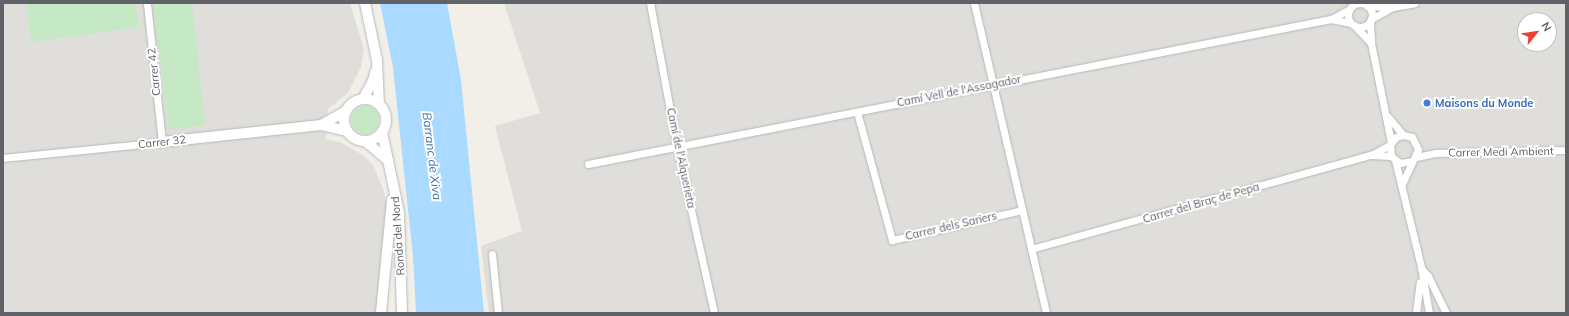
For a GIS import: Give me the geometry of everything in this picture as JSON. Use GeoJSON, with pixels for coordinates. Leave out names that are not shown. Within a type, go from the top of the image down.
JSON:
{"type":"FeatureCollection","features":[{"type":"Feature","properties":{"kind":"street","name":"Carrer 42"},"geometry":{"type":"LineString","coordinates":[[147,3],[162,142]]}},
{"type":"Feature","properties":{"kind":"street"},"geometry":{"type":"LineString","coordinates":[[364,3],[377,60],[379,104],[385,115],[382,132],[365,141]]}},
{"type":"Feature","properties":{"kind":"street","name":"Camí de l'Alquerieta"},"geometry":{"type":"LineString","coordinates":[[650,3],[677,147],[714,313]]}},
{"type":"Feature","properties":{"kind":"street"},"geometry":{"type":"LineString","coordinates":[[974,3],[1046,313]]}},
{"type":"Feature","properties":{"kind":"street"},"geometry":{"type":"LineString","coordinates":[[1371,44],[1353,25],[1348,16],[1351,6],[1365,5],[1393,7],[1416,3]]}},
{"type":"Feature","properties":{"kind":"street"},"geometry":{"type":"LineString","coordinates":[[1365,5],[1370,20],[1371,44],[1388,117],[1393,158],[1402,184],[1421,267],[1429,313]]}},
{"type":"Feature","properties":{"kind":"street","name":"Camí Vell de l'Assagador"},"geometry":{"type":"LineString","coordinates":[[588,164],[1331,19],[1351,6]]}},
{"type":"Feature","properties":{"kind":"street"},"geometry":{"type":"LineString","coordinates":[[1353,25],[1364,26],[1370,20],[1393,7]]}},
{"type":"Feature","properties":{"kind":"street","name":"Camí Vell de l'Assagador"},"geometry":{"type":"LineString","coordinates":[[1331,19],[1353,25]]}},
{"type":"Feature","properties":{"kind":"street"},"geometry":{"type":"LineString","coordinates":[[363,99],[374,81],[377,60]]}},
{"type":"Feature","properties":{"kind":"street"},"geometry":{"type":"LineString","coordinates":[[379,104],[363,99],[352,103],[346,111],[344,118],[347,131],[358,140],[365,141],[388,160]]}},
{"type":"Feature","properties":{"kind":"street","name":"Carrer 32"},"geometry":{"type":"LineString","coordinates":[[320,125],[346,111]]}},
{"type":"Feature","properties":{"kind":"street","name":"Carrer dels Sariers"},"geometry":{"type":"LineString","coordinates":[[857,112],[892,240],[1022,210]]}},
{"type":"Feature","properties":{"kind":"street"},"geometry":{"type":"LineString","coordinates":[[1388,117],[1402,135],[1412,137],[1417,145],[1414,159],[1402,184]]}},
{"type":"Feature","properties":{"kind":"street","name":"Carrer 32"},"geometry":{"type":"LineString","coordinates":[[3,158],[320,125],[347,131]]}},
{"type":"Feature","properties":{"kind":"street","name":"Ronda del Nord"},"geometry":{"type":"LineString","coordinates":[[382,132],[399,213],[402,313]]}},
{"type":"Feature","properties":{"kind":"street"},"geometry":{"type":"LineString","coordinates":[[1391,143],[1402,135]]}},
{"type":"Feature","properties":{"kind":"street","name":"Carrer del Braç de Pepa"},"geometry":{"type":"LineString","coordinates":[[1031,249],[1371,155],[1391,143]]}},
{"type":"Feature","properties":{"kind":"street","name":"Carrer Medi Ambient"},"geometry":{"type":"LineString","coordinates":[[1417,145],[1435,153]]}},
{"type":"Feature","properties":{"kind":"street","name":"Carrer Medi Ambient"},"geometry":{"type":"LineString","coordinates":[[1414,159],[1435,153],[1566,150]]}},
{"type":"Feature","properties":{"kind":"street","name":"Carrer del Braç de Pepa"},"geometry":{"type":"LineString","coordinates":[[1371,155],[1393,158]]}},
{"type":"Feature","properties":{"kind":"street"},"geometry":{"type":"LineString","coordinates":[[1393,158],[1406,163],[1414,159]]}},
{"type":"Feature","properties":{"kind":"street"},"geometry":{"type":"LineString","coordinates":[[381,313],[391,215],[392,174]]}},
{"type":"Feature","properties":{"kind":"street"},"geometry":{"type":"LineString","coordinates":[[492,254],[498,313]]}},
{"type":"Feature","properties":{"kind":"street"},"geometry":{"type":"LineString","coordinates":[[1416,313],[1421,267]]}},
{"type":"Feature","properties":{"kind":"street"},"geometry":{"type":"LineString","coordinates":[[1421,267],[1428,276],[1446,313]]}},
{"type":"Feature","properties":{"kind":"shaded area"},"geometry":{"type":"Polygon","coordinates":[[[3,3],[350,3],[364,49],[361,67],[348,93],[328,109],[326,139],[342,143],[364,156],[373,165],[384,191],[388,213],[381,254],[377,313],[3,313],[3,3]]]}},
{"type":"Feature","properties":{"kind":"shaded area"},"geometry":{"type":"Polygon","coordinates":[[[504,3],[1566,3],[1566,313],[489,313],[481,246],[522,231],[495,126],[540,113],[504,3]]]}},
{"type":"Feature","properties":{"kind":"green space"},"geometry":{"type":"Polygon","coordinates":[[[26,3],[136,3],[139,27],[31,42],[26,3]]]}},
{"type":"Feature","properties":{"kind":"green space"},"geometry":{"type":"Polygon","coordinates":[[[153,3],[192,3],[205,125],[169,130],[153,3]]]}},
{"type":"Feature","properties":{"kind":"green space"},"geometry":{"type":"Polygon","coordinates":[[[365,106],[371,107],[375,110],[378,114],[378,126],[375,130],[371,133],[365,134],[359,133],[355,130],[352,126],[351,120],[352,114],[355,110],[359,107],[365,106]]]}},
{"type":"Feature","properties":{"kind":"water","name":"Barranc de Xiva"},"geometry":{"type":"Polygon","coordinates":[[[380,3],[447,3],[461,80],[484,313],[416,313],[413,256],[393,68],[380,3]]]}},
{"type":"Feature","properties":{"kind":"place","name":"Maisons du Monde"},"geometry":{"type":"Point","coordinates":[1427,103]}}]}
